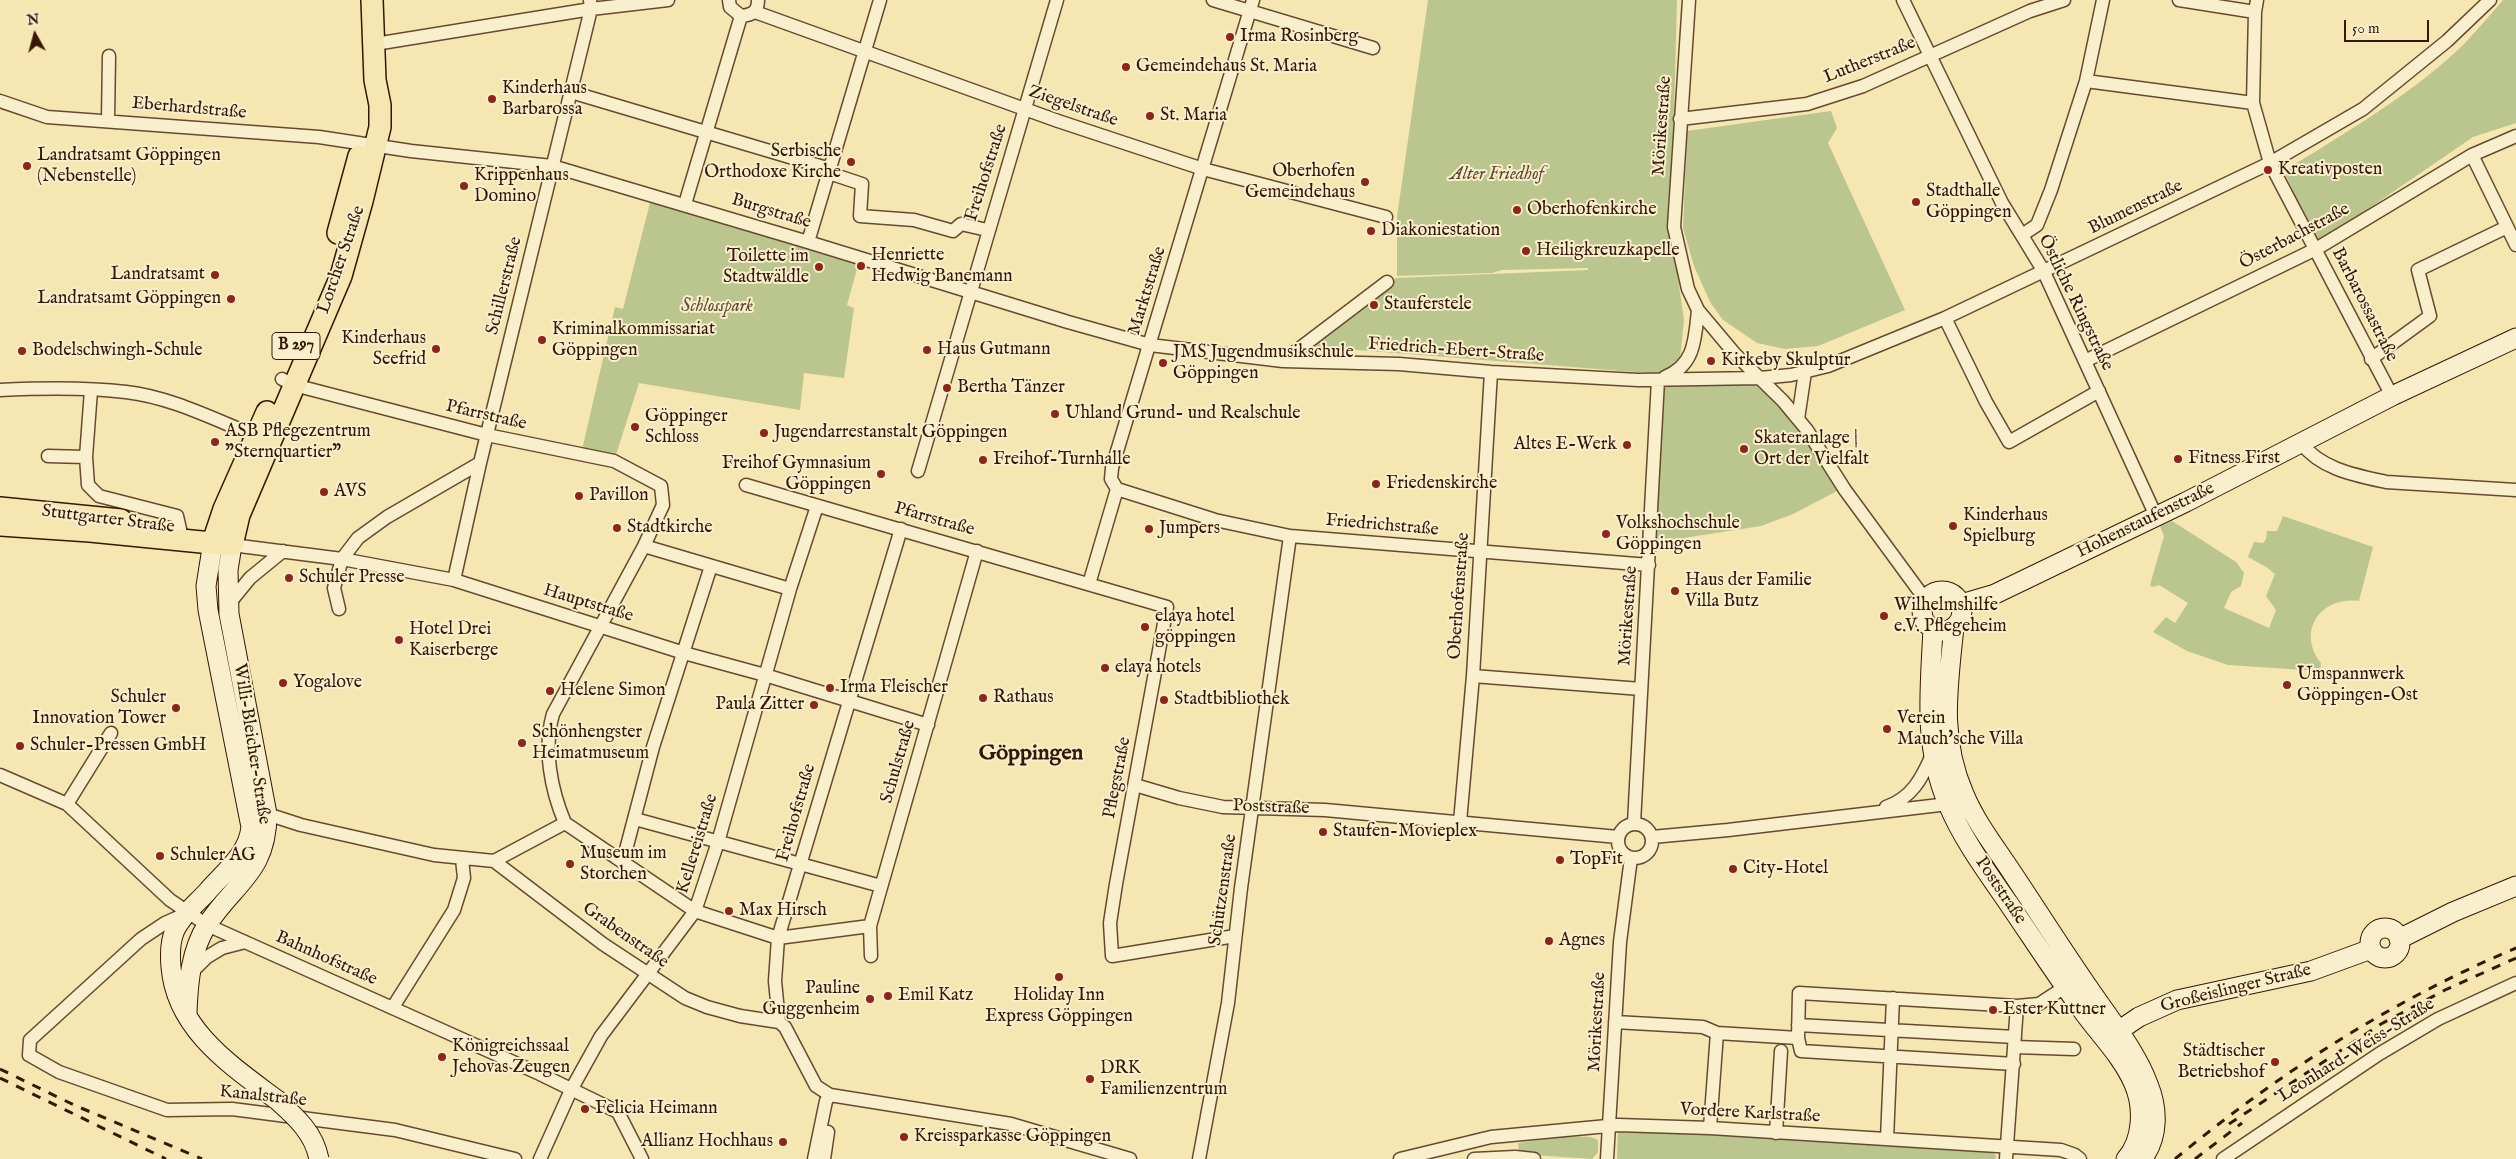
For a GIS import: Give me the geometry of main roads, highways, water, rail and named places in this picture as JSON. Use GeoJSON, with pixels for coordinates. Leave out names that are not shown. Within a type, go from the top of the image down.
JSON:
{"type":"FeatureCollection","features":[{"type":"Feature","properties":{"kind":"main road","name":"Lorcher Straße"},"geometry":{"type":"LineString","coordinates":[[222,543],[224,509],[256,436],[288,382],[341,276],[369,145],[380,127],[380,105],[375,80],[372,0]]}},
{"type":"Feature","properties":{"kind":"main road","name":"Hohenstaufenstraße"},"geometry":{"type":"LineString","coordinates":[[1961,604],[1995,594],[2156,516],[2392,396],[2516,338]]}},
{"type":"Feature","properties":{"kind":"main road","name":"Lorcher Straße"},"geometry":{"type":"LineString","coordinates":[[222,543],[240,515],[288,382]]}},
{"type":"Feature","properties":{"kind":"main road","name":"Stuttgarter Straße"},"geometry":{"type":"LineString","coordinates":[[0,508],[90,516],[222,543]]}},
{"type":"Feature","properties":{"kind":"main road","name":"Stuttgarter Straße"},"geometry":{"type":"LineString","coordinates":[[0,525],[179,534]]}},
{"type":"Feature","properties":{"kind":"main road","name":"Willi-Bleicher-Straße"},"geometry":{"type":"LineString","coordinates":[[222,543],[228,570],[228,605],[257,814],[242,855],[187,913],[175,929],[170,957],[172,982],[198,1034],[216,1053],[300,1120],[310,1134],[319,1159]]}},
{"type":"Feature","properties":{"kind":"main road","name":"Willi-Bleicher-Straße"},"geometry":{"type":"LineString","coordinates":[[187,1014],[190,974],[207,925],[258,860],[264,846],[208,610],[206,586],[222,543]]}},
{"type":"Feature","properties":{"kind":"main road"},"geometry":{"type":"LineString","coordinates":[[1941,590],[1953,594],[1961,604],[1961,616],[1954,627],[1944,631],[1928,626],[1922,616],[1922,605],[1925,599],[1929,594],[1941,590]]}},
{"type":"Feature","properties":{"kind":"main road","name":"Poststraße"},"geometry":{"type":"LineString","coordinates":[[1954,627],[1946,717],[1955,770],[1964,794],[1976,818],[2111,1036]]}},
{"type":"Feature","properties":{"kind":"main road","name":"Poststraße"},"geometry":{"type":"LineString","coordinates":[[1933,629],[1928,718],[1932,755],[1948,804],[1959,828],[2065,987],[2111,1036]]}},
{"type":"Feature","properties":{"kind":"main road","name":"Großeislinger Straße"},"geometry":{"type":"LineString","coordinates":[[2111,1036],[2139,1017],[2177,1000],[2311,971],[2371,949],[2372,936],[2378,929],[2393,930],[2399,938],[2516,886]]}},
{"type":"Feature","properties":{"kind":"main road"},"geometry":{"type":"LineString","coordinates":[[2111,1036],[2134,1085],[2140,1106],[2140,1128],[2135,1145],[2126,1159]]}},
{"type":"Feature","properties":{"kind":"main road"},"geometry":{"type":"LineString","coordinates":[[2111,1036],[2148,1083],[2154,1103],[2156,1125],[2150,1146],[2142,1159]]}},
{"type":"Feature","properties":{"kind":"railway"},"geometry":{"type":"LineString","coordinates":[[2175,1159],[2255,1097],[2338,1041],[2425,991],[2516,948]]}},
{"type":"Feature","properties":{"kind":"railway"},"geometry":{"type":"LineString","coordinates":[[2229,1124],[2381,1024],[2445,990],[2516,958]]}},
{"type":"Feature","properties":{"kind":"railway"},"geometry":{"type":"LineString","coordinates":[[0,1069],[74,1105],[202,1159]]}},
{"type":"Feature","properties":{"kind":"railway"},"geometry":{"type":"LineString","coordinates":[[0,1078],[166,1159]]}},
{"type":"Feature","properties":{"kind":"railway"},"geometry":{"type":"LineString","coordinates":[[2195,1159],[2242,1123]]}},
{"type":"Feature","properties":{"kind":"place","name":"Irma Rosinberg"},"geometry":{"type":"Point","coordinates":[1230,37]}},
{"type":"Feature","properties":{"kind":"place","name":"Gemeindehaus St. Maria"},"geometry":{"type":"Point","coordinates":[1126,67]}},
{"type":"Feature","properties":{"kind":"place","name":"Kinderhaus Barbarossa"},"geometry":{"type":"Point","coordinates":[492,99]}},
{"type":"Feature","properties":{"kind":"place","name":"St. Maria"},"geometry":{"type":"Point","coordinates":[1150,116]}},
{"type":"Feature","properties":{"kind":"place","name":"Serbische Orthodoxe Kirche"},"geometry":{"type":"Point","coordinates":[851,162]}},
{"type":"Feature","properties":{"kind":"place","name":"Landratsamt Göppingen (Nebenstelle)"},"geometry":{"type":"Point","coordinates":[27,166]}},
{"type":"Feature","properties":{"kind":"place","name":"Kreativposten"},"geometry":{"type":"Point","coordinates":[2268,170]}},
{"type":"Feature","properties":{"kind":"place","name":"Oberhofen Gemeindehaus"},"geometry":{"type":"Point","coordinates":[1365,182]}},
{"type":"Feature","properties":{"kind":"place","name":"Krippenhaus Domino"},"geometry":{"type":"Point","coordinates":[464,186]}},
{"type":"Feature","properties":{"kind":"place","name":"Stadthalle Göppingen"},"geometry":{"type":"Point","coordinates":[1916,202]}},
{"type":"Feature","properties":{"kind":"place","name":"Oberhofenkirche"},"geometry":{"type":"Point","coordinates":[1517,210]}},
{"type":"Feature","properties":{"kind":"place","name":"Diakoniestation"},"geometry":{"type":"Point","coordinates":[1371,231]}},
{"type":"Feature","properties":{"kind":"place","name":"Heiligkreuzkapelle"},"geometry":{"type":"Point","coordinates":[1526,251]}},
{"type":"Feature","properties":{"kind":"place","name":"Henriette Hedwig Banemann"},"geometry":{"type":"Point","coordinates":[861,266]}},
{"type":"Feature","properties":{"kind":"place","name":"Toilette im Stadtwäldle"},"geometry":{"type":"Point","coordinates":[819,267]}},
{"type":"Feature","properties":{"kind":"place","name":"Landratsamt"},"geometry":{"type":"Point","coordinates":[215,275]}},
{"type":"Feature","properties":{"kind":"place","name":"Landratsamt Göppingen"},"geometry":{"type":"Point","coordinates":[231,299]}},
{"type":"Feature","properties":{"kind":"place","name":"Stauferstele"},"geometry":{"type":"Point","coordinates":[1374,305]}},
{"type":"Feature","properties":{"kind":"place","name":"Kriminalkommissariat Göppingen"},"geometry":{"type":"Point","coordinates":[542,340]}},
{"type":"Feature","properties":{"kind":"place","name":"Kinderhaus Seefrid"},"geometry":{"type":"Point","coordinates":[436,349]}},
{"type":"Feature","properties":{"kind":"place","name":"Haus Gutmann"},"geometry":{"type":"Point","coordinates":[927,350]}},
{"type":"Feature","properties":{"kind":"place","name":"Bodelschwingh-Schule"},"geometry":{"type":"Point","coordinates":[22,351]}},
{"type":"Feature","properties":{"kind":"place","name":"Kirkeby Skulptur"},"geometry":{"type":"Point","coordinates":[1711,361]}},
{"type":"Feature","properties":{"kind":"place","name":"JMS Jugendmusikschule Göppingen"},"geometry":{"type":"Point","coordinates":[1163,363]}},
{"type":"Feature","properties":{"kind":"place","name":"Bertha Tänzer"},"geometry":{"type":"Point","coordinates":[947,388]}},
{"type":"Feature","properties":{"kind":"place","name":"Uhland Grund- und Realschule"},"geometry":{"type":"Point","coordinates":[1055,414]}},
{"type":"Feature","properties":{"kind":"place","name":"Göppinger Schloss"},"geometry":{"type":"Point","coordinates":[635,427]}},
{"type":"Feature","properties":{"kind":"place","name":"Jugendarrestanstalt Göppingen"},"geometry":{"type":"Point","coordinates":[764,433]}},
{"type":"Feature","properties":{"kind":"place","name":"ASB Pflegezentrum \"Sternquartier\""},"geometry":{"type":"Point","coordinates":[215,442]}},
{"type":"Feature","properties":{"kind":"place","name":"Altes E-Werk"},"geometry":{"type":"Point","coordinates":[1627,445]}},
{"type":"Feature","properties":{"kind":"place","name":"Skateranlage | Ort der Vielfalt"},"geometry":{"type":"Point","coordinates":[1744,449]}},
{"type":"Feature","properties":{"kind":"place","name":"Fitness First"},"geometry":{"type":"Point","coordinates":[2178,459]}},
{"type":"Feature","properties":{"kind":"place","name":"Freihof-Turnhalle"},"geometry":{"type":"Point","coordinates":[983,460]}},
{"type":"Feature","properties":{"kind":"place","name":"Freihof Gymnasium Göppingen"},"geometry":{"type":"Point","coordinates":[881,474]}},
{"type":"Feature","properties":{"kind":"place","name":"Friedenskirche"},"geometry":{"type":"Point","coordinates":[1376,484]}},
{"type":"Feature","properties":{"kind":"place","name":"AVS"},"geometry":{"type":"Point","coordinates":[324,492]}},
{"type":"Feature","properties":{"kind":"place","name":"Pavillon"},"geometry":{"type":"Point","coordinates":[579,496]}},
{"type":"Feature","properties":{"kind":"place","name":"Kinderhaus Spielburg"},"geometry":{"type":"Point","coordinates":[1953,526]}},
{"type":"Feature","properties":{"kind":"place","name":"Stadtkirche"},"geometry":{"type":"Point","coordinates":[617,528]}},
{"type":"Feature","properties":{"kind":"place","name":"Jumpers"},"geometry":{"type":"Point","coordinates":[1149,529]}},
{"type":"Feature","properties":{"kind":"place","name":"Volkshochschule Göppingen"},"geometry":{"type":"Point","coordinates":[1606,534]}},
{"type":"Feature","properties":{"kind":"place","name":"Schuler Presse"},"geometry":{"type":"Point","coordinates":[289,578]}},
{"type":"Feature","properties":{"kind":"place","name":"Haus der Familie Villa Butz"},"geometry":{"type":"Point","coordinates":[1675,591]}},
{"type":"Feature","properties":{"kind":"place","name":"Wilhelmshilfe e.V. Pflegeheim"},"geometry":{"type":"Point","coordinates":[1884,616]}},
{"type":"Feature","properties":{"kind":"place","name":"elaya hotel göppingen"},"geometry":{"type":"Point","coordinates":[1145,627]}},
{"type":"Feature","properties":{"kind":"place","name":"Hotel Drei Kaiserberge"},"geometry":{"type":"Point","coordinates":[399,640]}},
{"type":"Feature","properties":{"kind":"place","name":"elaya hotels"},"geometry":{"type":"Point","coordinates":[1105,668]}},
{"type":"Feature","properties":{"kind":"place","name":"Yogalove"},"geometry":{"type":"Point","coordinates":[283,683]}},
{"type":"Feature","properties":{"kind":"place","name":"Umspannwerk Göppingen-Ost"},"geometry":{"type":"Point","coordinates":[2287,685]}},
{"type":"Feature","properties":{"kind":"place","name":"Irma Fleischer"},"geometry":{"type":"Point","coordinates":[830,688]}},
{"type":"Feature","properties":{"kind":"place","name":"Helene Simon"},"geometry":{"type":"Point","coordinates":[550,691]}},
{"type":"Feature","properties":{"kind":"place","name":"Rathaus"},"geometry":{"type":"Point","coordinates":[983,698]}},
{"type":"Feature","properties":{"kind":"place","name":"Stadtbibliothek"},"geometry":{"type":"Point","coordinates":[1164,700]}},
{"type":"Feature","properties":{"kind":"place","name":"Paula Zitter"},"geometry":{"type":"Point","coordinates":[814,705]}},
{"type":"Feature","properties":{"kind":"place","name":"Schuler Innovation Tower"},"geometry":{"type":"Point","coordinates":[176,708]}},
{"type":"Feature","properties":{"kind":"place","name":"Verein Mauch'sche Villa"},"geometry":{"type":"Point","coordinates":[1887,729]}},
{"type":"Feature","properties":{"kind":"place","name":"Schönhengster Heimatmuseum"},"geometry":{"type":"Point","coordinates":[522,743]}},
{"type":"Feature","properties":{"kind":"place","name":"Schuler-Pressen GmbH"},"geometry":{"type":"Point","coordinates":[20,746]}},
{"type":"Feature","properties":{"kind":"place","name":"Staufen-Movieplex"},"geometry":{"type":"Point","coordinates":[1323,832]}},
{"type":"Feature","properties":{"kind":"place","name":"Schuler AG"},"geometry":{"type":"Point","coordinates":[160,856]}},
{"type":"Feature","properties":{"kind":"place","name":"TopFit"},"geometry":{"type":"Point","coordinates":[1560,860]}},
{"type":"Feature","properties":{"kind":"place","name":"Museum im Storchen"},"geometry":{"type":"Point","coordinates":[570,864]}},
{"type":"Feature","properties":{"kind":"place","name":"City-Hotel"},"geometry":{"type":"Point","coordinates":[1733,869]}},
{"type":"Feature","properties":{"kind":"place","name":"Max Hirsch"},"geometry":{"type":"Point","coordinates":[729,911]}},
{"type":"Feature","properties":{"kind":"place","name":"Agnes"},"geometry":{"type":"Point","coordinates":[1549,941]}},
{"type":"Feature","properties":{"kind":"place","name":"Holiday Inn Express Göppingen"},"geometry":{"type":"Point","coordinates":[1059,977]}},
{"type":"Feature","properties":{"kind":"place","name":"Emil Katz"},"geometry":{"type":"Point","coordinates":[888,996]}},
{"type":"Feature","properties":{"kind":"place","name":"Pauline Guggenheim"},"geometry":{"type":"Point","coordinates":[870,999]}},
{"type":"Feature","properties":{"kind":"place","name":"Ester Kuttner"},"geometry":{"type":"Point","coordinates":[1993,1010]}},
{"type":"Feature","properties":{"kind":"place","name":"Königreichssaal Jehovas Zeugen"},"geometry":{"type":"Point","coordinates":[442,1057]}},
{"type":"Feature","properties":{"kind":"place","name":"Städtischer Betriebshof"},"geometry":{"type":"Point","coordinates":[2275,1062]}},
{"type":"Feature","properties":{"kind":"place","name":"DRK Familienzentrum"},"geometry":{"type":"Point","coordinates":[1090,1079]}},
{"type":"Feature","properties":{"kind":"place","name":"Felicia Heimann"},"geometry":{"type":"Point","coordinates":[585,1109]}},
{"type":"Feature","properties":{"kind":"place","name":"Kreissparkasse Göppingen"},"geometry":{"type":"Point","coordinates":[904,1137]}},
{"type":"Feature","properties":{"kind":"place","name":"Allianz Hochhaus"},"geometry":{"type":"Point","coordinates":[783,1142]}},
{"type":"Feature","properties":{"kind":"district","name":"Göppingen"},"geometry":{"type":"Point","coordinates":[1031,754]}},
{"type":"Feature","properties":{"kind":"park label","name":"Alter Friedhof"},"geometry":{"type":"Point","coordinates":[1497,175]}},
{"type":"Feature","properties":{"kind":"park label","name":"Schlosspark"},"geometry":{"type":"Point","coordinates":[717,307]}}]}
